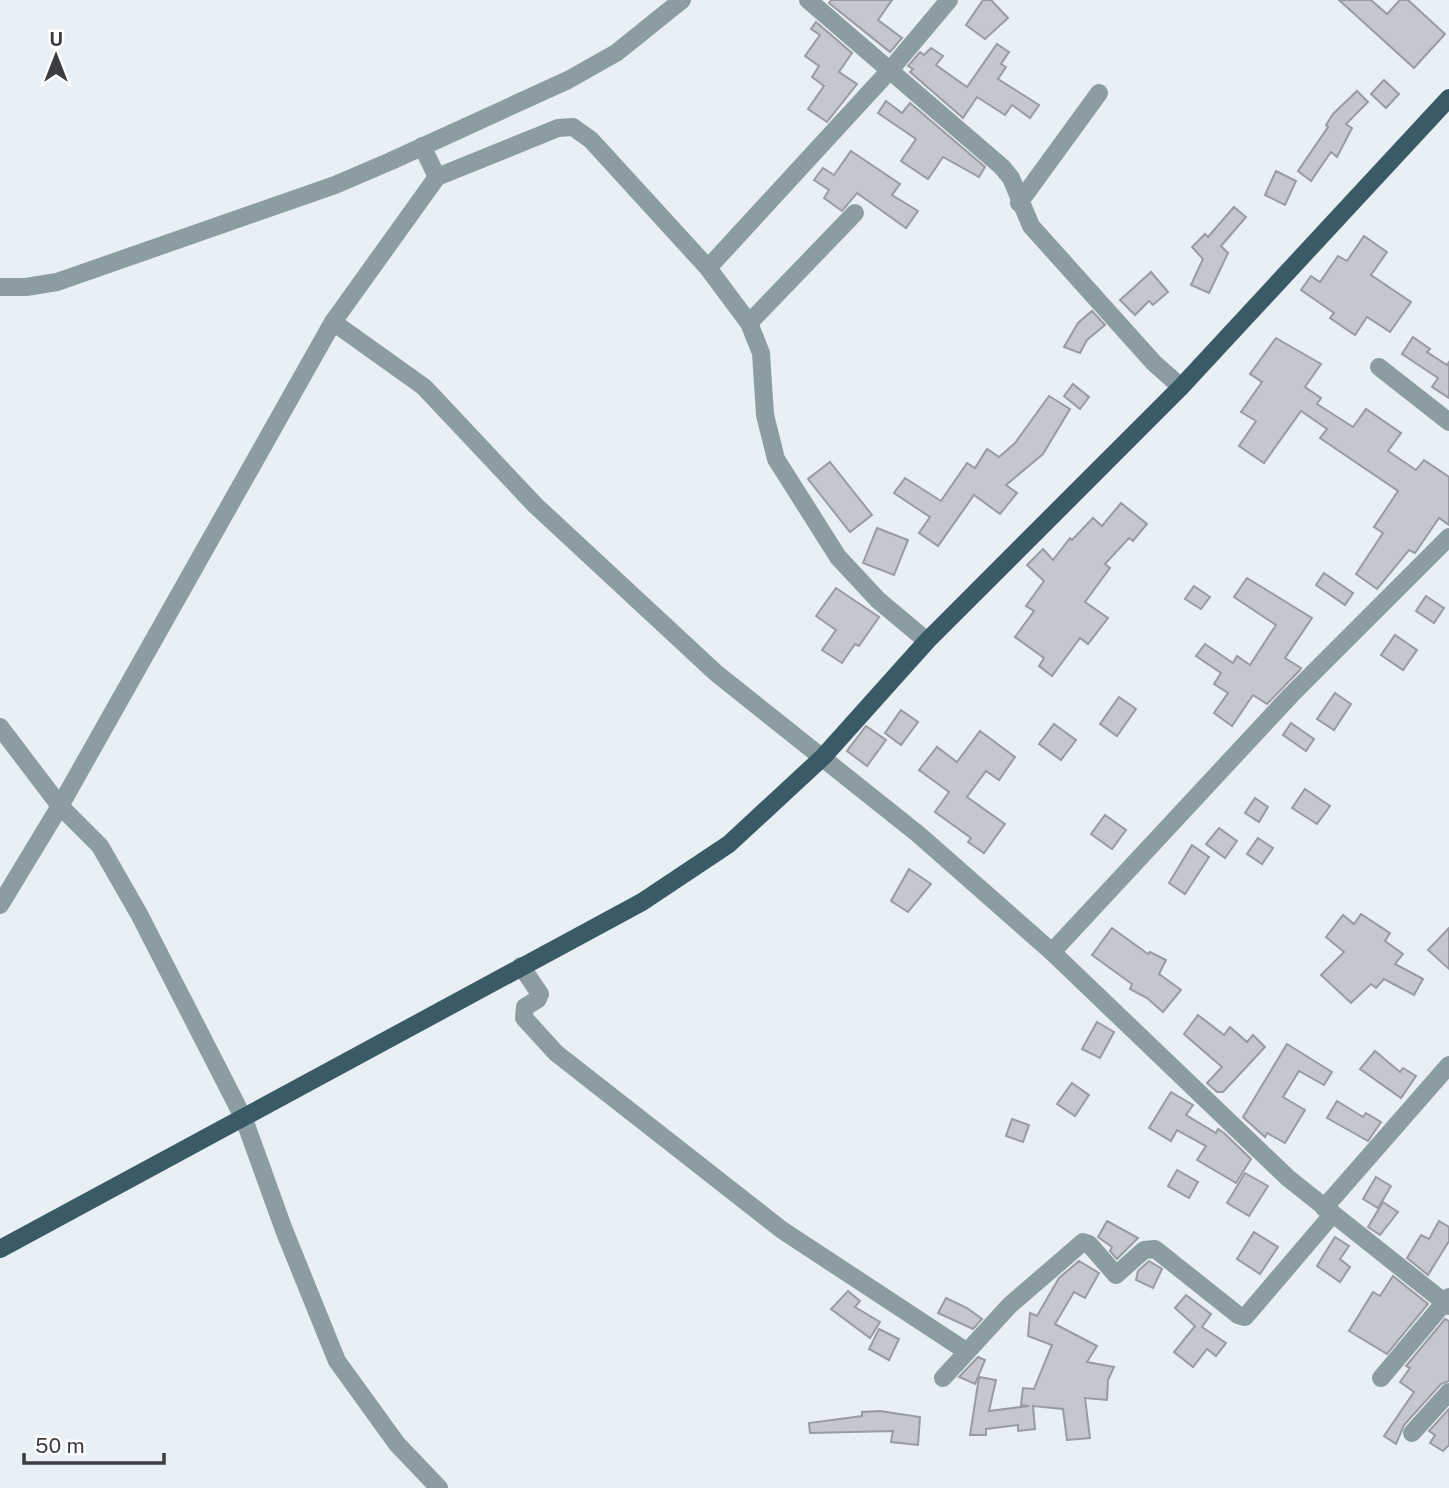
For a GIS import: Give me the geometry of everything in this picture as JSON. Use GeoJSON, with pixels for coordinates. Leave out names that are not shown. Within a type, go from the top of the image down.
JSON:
{"type":"FeatureCollection","features":[{"type":"Feature","properties":{"kind":"main road"},"geometry":{"type":"LineString","coordinates":[[0,1249],[244,1119],[688,874],[729,844],[823,757],[927,641],[1181,387],[1449,99]]}},
{"type":"Feature","properties":{"kind":"street"},"geometry":{"type":"LineString","coordinates":[[0,288],[26,288],[57,282],[335,185],[592,67],[616,53],[682,0]]}},
{"type":"Feature","properties":{"kind":"street"},"geometry":{"type":"LineString","coordinates":[[808,0],[1002,167],[1011,178],[1019,203],[1031,226],[1154,363],[1181,387]]}},
{"type":"Feature","properties":{"kind":"street"},"geometry":{"type":"LineString","coordinates":[[708,268],[891,69],[948,0]]}},
{"type":"Feature","properties":{"kind":"street"},"geometry":{"type":"LineString","coordinates":[[1019,203],[1099,93]]}},
{"type":"Feature","properties":{"kind":"street"},"geometry":{"type":"LineString","coordinates":[[0,905],[60,806],[333,322],[437,177],[558,128],[573,127],[591,140],[621,170],[708,268],[749,323],[761,353],[765,415],[776,459],[838,558],[878,600],[927,641]]}},
{"type":"Feature","properties":{"kind":"street"},"geometry":{"type":"LineString","coordinates":[[422,146],[437,177]]}},
{"type":"Feature","properties":{"kind":"street"},"geometry":{"type":"LineString","coordinates":[[749,323],[855,213]]}},
{"type":"Feature","properties":{"kind":"street"},"geometry":{"type":"LineString","coordinates":[[333,322],[424,387],[535,505],[716,673],[918,834],[1052,952],[1328,1212],[1447,1302],[1381,1378]]}},
{"type":"Feature","properties":{"kind":"street"},"geometry":{"type":"LineString","coordinates":[[1379,367],[1449,422]]}},
{"type":"Feature","properties":{"kind":"street"},"geometry":{"type":"LineString","coordinates":[[1052,952],[1291,695],[1449,537]]}},
{"type":"Feature","properties":{"kind":"street"},"geometry":{"type":"LineString","coordinates":[[0,727],[60,806],[100,846],[139,914],[244,1119],[337,1361],[397,1444],[439,1488]]}},
{"type":"Feature","properties":{"kind":"street"},"geometry":{"type":"LineString","coordinates":[[521,966],[540,994],[538,999],[525,1007],[523,1018],[556,1053],[782,1230],[966,1351]]}},
{"type":"Feature","properties":{"kind":"street"},"geometry":{"type":"LineString","coordinates":[[943,1378],[1010,1304],[1086,1241],[1116,1275],[1144,1250],[1154,1249],[1238,1315],[1248,1316],[1328,1212],[1449,1065]]}},
{"type":"Feature","properties":{"kind":"street"},"geometry":{"type":"LineString","coordinates":[[1412,1433],[1449,1392]]}},
{"type":"Feature","properties":{"kind":"building"},"geometry":{"type":"Polygon","coordinates":[[[831,0],[892,0],[878,20],[902,38],[890,52],[829,3],[831,0]]]}},
{"type":"Feature","properties":{"kind":"building"},"geometry":{"type":"Polygon","coordinates":[[[983,0],[991,0],[1008,18],[985,39],[966,25],[983,0]]]}},
{"type":"Feature","properties":{"kind":"building"},"geometry":{"type":"Polygon","coordinates":[[[1339,0],[1371,0],[1387,14],[1400,0],[1408,0],[1445,34],[1414,68],[1339,0]]]}},
{"type":"Feature","properties":{"kind":"building"},"geometry":{"type":"Polygon","coordinates":[[[816,22],[852,53],[839,72],[857,84],[827,122],[808,109],[824,86],[812,77],[819,66],[805,56],[820,35],[811,29],[816,22]]]}},
{"type":"Feature","properties":{"kind":"building"},"geometry":{"type":"Polygon","coordinates":[[[997,44],[1009,52],[1001,64],[1006,67],[998,79],[1039,105],[1030,118],[1012,105],[1005,115],[977,97],[963,118],[910,72],[913,69],[908,66],[920,52],[924,55],[931,48],[943,56],[936,65],[967,87],[997,44]]]}},
{"type":"Feature","properties":{"kind":"building"},"geometry":{"type":"Polygon","coordinates":[[[1384,80],[1399,94],[1386,108],[1371,94],[1384,80]]]}},
{"type":"Feature","properties":{"kind":"building"},"geometry":{"type":"Polygon","coordinates":[[[1357,91],[1368,102],[1346,124],[1352,128],[1337,157],[1331,152],[1311,181],[1298,171],[1328,127],[1326,125],[1333,114],[1357,91]]]}},
{"type":"Feature","properties":{"kind":"building"},"geometry":{"type":"Polygon","coordinates":[[[886,101],[902,113],[910,103],[985,167],[979,177],[943,157],[928,179],[901,161],[916,139],[878,113],[886,101]]]}},
{"type":"Feature","properties":{"kind":"building"},"geometry":{"type":"Polygon","coordinates":[[[851,151],[900,184],[892,195],[918,211],[906,228],[857,193],[842,211],[824,198],[829,190],[814,180],[823,168],[834,175],[851,151]]]}},
{"type":"Feature","properties":{"kind":"building"},"geometry":{"type":"Polygon","coordinates":[[[1276,171],[1296,181],[1285,205],[1265,195],[1276,171]]]}},
{"type":"Feature","properties":{"kind":"building"},"geometry":{"type":"Polygon","coordinates":[[[1234,207],[1246,217],[1221,246],[1228,253],[1209,293],[1191,285],[1203,259],[1192,247],[1205,234],[1208,237],[1234,207]]]}},
{"type":"Feature","properties":{"kind":"building"},"geometry":{"type":"Polygon","coordinates":[[[1364,236],[1387,252],[1371,275],[1411,302],[1390,332],[1367,317],[1355,335],[1330,318],[1334,313],[1301,290],[1311,276],[1320,282],[1338,256],[1347,261],[1364,236]]]}},
{"type":"Feature","properties":{"kind":"building"},"geometry":{"type":"Polygon","coordinates":[[[1151,272],[1168,292],[1153,305],[1149,301],[1135,315],[1120,300],[1151,272]]]}},
{"type":"Feature","properties":{"kind":"building"},"geometry":{"type":"Polygon","coordinates":[[[1092,311],[1105,325],[1087,340],[1080,353],[1064,347],[1078,323],[1092,311]]]}},
{"type":"Feature","properties":{"kind":"building"},"geometry":{"type":"Polygon","coordinates":[[[1413,337],[1430,349],[1427,352],[1447,365],[1449,362],[1449,398],[1432,387],[1438,378],[1402,354],[1413,337]]]}},
{"type":"Feature","properties":{"kind":"building"},"geometry":{"type":"Polygon","coordinates":[[[1276,338],[1321,364],[1305,387],[1321,398],[1317,404],[1353,427],[1366,409],[1401,433],[1388,451],[1416,470],[1424,460],[1449,477],[1449,525],[1439,518],[1415,553],[1409,550],[1377,589],[1356,574],[1383,533],[1374,527],[1398,491],[1320,438],[1327,429],[1301,411],[1264,463],[1239,446],[1256,421],[1241,412],[1262,382],[1250,374],[1276,338]]]}},
{"type":"Feature","properties":{"kind":"building"},"geometry":{"type":"Polygon","coordinates":[[[1073,384],[1089,397],[1080,409],[1064,396],[1073,384]]]}},
{"type":"Feature","properties":{"kind":"building"},"geometry":{"type":"Polygon","coordinates":[[[1049,396],[1070,409],[1043,454],[1006,485],[1017,493],[1000,514],[974,495],[938,546],[919,533],[930,517],[894,493],[905,478],[941,501],[967,463],[975,468],[987,449],[999,457],[1015,443],[1049,396]]]}},
{"type":"Feature","properties":{"kind":"building"},"geometry":{"type":"Polygon","coordinates":[[[830,462],[872,515],[850,532],[808,479],[830,462]]]}},
{"type":"Feature","properties":{"kind":"building"},"geometry":{"type":"Polygon","coordinates":[[[1121,503],[1147,524],[1133,541],[1129,538],[1105,564],[1110,568],[1085,602],[1108,618],[1088,644],[1080,638],[1052,676],[1039,666],[1044,658],[1015,637],[1034,611],[1026,606],[1044,581],[1027,565],[1043,549],[1053,560],[1070,538],[1072,540],[1093,518],[1102,526],[1121,503]]]}},
{"type":"Feature","properties":{"kind":"building"},"geometry":{"type":"Polygon","coordinates":[[[877,528],[908,540],[894,575],[863,563],[877,528]]]}},
{"type":"Feature","properties":{"kind":"building"},"geometry":{"type":"Polygon","coordinates":[[[1324,573],[1353,593],[1345,605],[1316,585],[1324,573]]]}},
{"type":"Feature","properties":{"kind":"building"},"geometry":{"type":"Polygon","coordinates":[[[1247,578],[1312,618],[1285,658],[1301,668],[1299,671],[1267,704],[1253,695],[1232,726],[1214,713],[1228,693],[1214,684],[1221,673],[1196,656],[1205,644],[1233,663],[1237,656],[1250,665],[1276,625],[1234,597],[1247,578]]]}},
{"type":"Feature","properties":{"kind":"building"},"geometry":{"type":"Polygon","coordinates":[[[1194,586],[1210,597],[1201,609],[1185,599],[1194,586]]]}},
{"type":"Feature","properties":{"kind":"building"},"geometry":{"type":"Polygon","coordinates":[[[836,588],[879,617],[859,646],[855,644],[842,663],[822,650],[836,630],[816,616],[836,588]]]}},
{"type":"Feature","properties":{"kind":"building"},"geometry":{"type":"Polygon","coordinates":[[[1426,596],[1444,608],[1434,623],[1416,611],[1426,596]]]}},
{"type":"Feature","properties":{"kind":"building"},"geometry":{"type":"Polygon","coordinates":[[[1395,635],[1417,650],[1403,670],[1381,655],[1395,635]]]}},
{"type":"Feature","properties":{"kind":"building"},"geometry":{"type":"Polygon","coordinates":[[[1335,693],[1351,704],[1334,730],[1317,719],[1335,693]]]}},
{"type":"Feature","properties":{"kind":"building"},"geometry":{"type":"Polygon","coordinates":[[[1119,697],[1136,709],[1117,736],[1100,724],[1119,697]]]}},
{"type":"Feature","properties":{"kind":"building"},"geometry":{"type":"Polygon","coordinates":[[[901,710],[918,722],[901,745],[885,733],[901,710]]]}},
{"type":"Feature","properties":{"kind":"building"},"geometry":{"type":"Polygon","coordinates":[[[1291,723],[1314,739],[1306,751],[1283,735],[1291,723]]]}},
{"type":"Feature","properties":{"kind":"building"},"geometry":{"type":"Polygon","coordinates":[[[1054,724],[1076,740],[1061,760],[1039,744],[1054,724]]]}},
{"type":"Feature","properties":{"kind":"building"},"geometry":{"type":"Polygon","coordinates":[[[866,726],[886,740],[867,766],[847,751],[866,726]]]}},
{"type":"Feature","properties":{"kind":"building"},"geometry":{"type":"Polygon","coordinates":[[[980,731],[1015,757],[999,780],[986,771],[967,797],[1005,824],[984,853],[968,842],[971,838],[935,812],[949,792],[919,770],[937,747],[957,762],[980,731]]]}},
{"type":"Feature","properties":{"kind":"building"},"geometry":{"type":"Polygon","coordinates":[[[1305,789],[1330,806],[1317,824],[1292,808],[1305,789]]]}},
{"type":"Feature","properties":{"kind":"building"},"geometry":{"type":"Polygon","coordinates":[[[1255,798],[1268,807],[1259,822],[1245,813],[1255,798]]]}},
{"type":"Feature","properties":{"kind":"building"},"geometry":{"type":"Polygon","coordinates":[[[1105,815],[1126,830],[1112,849],[1091,834],[1105,815]]]}},
{"type":"Feature","properties":{"kind":"building"},"geometry":{"type":"Polygon","coordinates":[[[1219,828],[1237,841],[1225,858],[1206,844],[1219,828]]]}},
{"type":"Feature","properties":{"kind":"building"},"geometry":{"type":"Polygon","coordinates":[[[1258,838],[1273,848],[1262,864],[1247,854],[1258,838]]]}},
{"type":"Feature","properties":{"kind":"building"},"geometry":{"type":"Polygon","coordinates":[[[1192,845],[1209,857],[1185,894],[1169,883],[1192,845]]]}},
{"type":"Feature","properties":{"kind":"building"},"geometry":{"type":"Polygon","coordinates":[[[909,869],[931,884],[908,912],[891,901],[909,869]]]}},
{"type":"Feature","properties":{"kind":"building"},"geometry":{"type":"Polygon","coordinates":[[[1361,914],[1390,933],[1385,941],[1403,954],[1395,964],[1423,979],[1414,995],[1384,979],[1376,988],[1371,984],[1351,1003],[1321,975],[1344,952],[1326,937],[1343,915],[1354,924],[1361,914]]]}},
{"type":"Feature","properties":{"kind":"building"},"geometry":{"type":"Polygon","coordinates":[[[1112,928],[1148,954],[1150,952],[1166,960],[1159,974],[1181,990],[1163,1012],[1147,998],[1130,989],[1132,984],[1092,955],[1112,928]]]}},
{"type":"Feature","properties":{"kind":"building"},"geometry":{"type":"Polygon","coordinates":[[[1449,928],[1449,969],[1428,950],[1449,928]]]}},
{"type":"Feature","properties":{"kind":"building"},"geometry":{"type":"Polygon","coordinates":[[[1198,1015],[1224,1035],[1230,1027],[1247,1042],[1253,1035],[1265,1047],[1223,1092],[1217,1092],[1207,1083],[1222,1067],[1184,1034],[1198,1015]]]}},
{"type":"Feature","properties":{"kind":"building"},"geometry":{"type":"Polygon","coordinates":[[[1097,1022],[1114,1032],[1100,1058],[1082,1049],[1097,1022]]]}},
{"type":"Feature","properties":{"kind":"building"},"geometry":{"type":"Polygon","coordinates":[[[1287,1044],[1332,1072],[1324,1085],[1299,1071],[1283,1097],[1305,1110],[1285,1143],[1267,1133],[1265,1137],[1243,1117],[1287,1044]]]}},
{"type":"Feature","properties":{"kind":"building"},"geometry":{"type":"Polygon","coordinates":[[[1375,1051],[1400,1072],[1403,1068],[1416,1076],[1401,1098],[1360,1069],[1375,1051]]]}},
{"type":"Feature","properties":{"kind":"building"},"geometry":{"type":"Polygon","coordinates":[[[1072,1083],[1089,1095],[1075,1116],[1057,1104],[1072,1083]]]}},
{"type":"Feature","properties":{"kind":"building"},"geometry":{"type":"Polygon","coordinates":[[[1171,1092],[1193,1105],[1186,1115],[1216,1133],[1218,1129],[1224,1133],[1251,1159],[1236,1183],[1197,1160],[1206,1146],[1177,1130],[1171,1141],[1149,1128],[1171,1092]]]}},
{"type":"Feature","properties":{"kind":"building"},"geometry":{"type":"Polygon","coordinates":[[[1337,1101],[1363,1117],[1366,1113],[1381,1122],[1368,1141],[1327,1118],[1337,1101]]]}},
{"type":"Feature","properties":{"kind":"building"},"geometry":{"type":"Polygon","coordinates":[[[1012,1119],[1029,1125],[1023,1142],[1006,1136],[1012,1119]]]}},
{"type":"Feature","properties":{"kind":"building"},"geometry":{"type":"Polygon","coordinates":[[[1177,1170],[1198,1182],[1189,1198],[1168,1186],[1177,1170]]]}},
{"type":"Feature","properties":{"kind":"building"},"geometry":{"type":"Polygon","coordinates":[[[1245,1173],[1268,1186],[1249,1216],[1227,1203],[1245,1173]]]}},
{"type":"Feature","properties":{"kind":"building"},"geometry":{"type":"Polygon","coordinates":[[[1376,1177],[1391,1186],[1378,1208],[1363,1199],[1376,1177]]]}},
{"type":"Feature","properties":{"kind":"building"},"geometry":{"type":"Polygon","coordinates":[[[1383,1202],[1398,1212],[1380,1235],[1368,1227],[1383,1202]]]}},
{"type":"Feature","properties":{"kind":"building"},"geometry":{"type":"Polygon","coordinates":[[[1107,1221],[1138,1238],[1117,1259],[1110,1251],[1112,1247],[1098,1237],[1107,1221]]]}},
{"type":"Feature","properties":{"kind":"building"},"geometry":{"type":"Polygon","coordinates":[[[1439,1221],[1449,1227],[1449,1241],[1428,1275],[1407,1258],[1421,1235],[1429,1239],[1439,1221]]]}},
{"type":"Feature","properties":{"kind":"building"},"geometry":{"type":"Polygon","coordinates":[[[1254,1232],[1278,1247],[1260,1274],[1237,1259],[1254,1232]]]}},
{"type":"Feature","properties":{"kind":"building"},"geometry":{"type":"Polygon","coordinates":[[[1335,1237],[1349,1246],[1340,1259],[1350,1267],[1340,1282],[1317,1266],[1335,1237]]]}},
{"type":"Feature","properties":{"kind":"building"},"geometry":{"type":"Polygon","coordinates":[[[1079,1261],[1099,1273],[1085,1298],[1074,1292],[1055,1324],[1097,1346],[1087,1362],[1114,1367],[1108,1380],[1107,1400],[1085,1398],[1090,1438],[1067,1440],[1063,1409],[1033,1406],[1035,1429],[1018,1431],[1018,1425],[986,1429],[986,1435],[970,1435],[979,1377],[996,1380],[989,1411],[1029,1406],[1021,1405],[1023,1388],[1034,1389],[1052,1345],[1028,1336],[1030,1313],[1037,1316],[1059,1278],[1079,1261]]]}},
{"type":"Feature","properties":{"kind":"building"},"geometry":{"type":"Polygon","coordinates":[[[1149,1261],[1162,1269],[1153,1288],[1136,1280],[1138,1271],[1149,1261]]]}},
{"type":"Feature","properties":{"kind":"building"},"geometry":{"type":"Polygon","coordinates":[[[1393,1276],[1428,1304],[1387,1354],[1349,1331],[1373,1292],[1380,1296],[1393,1276]]]}},
{"type":"Feature","properties":{"kind":"building"},"geometry":{"type":"Polygon","coordinates":[[[848,1291],[860,1301],[855,1307],[880,1322],[870,1338],[831,1309],[848,1291]]]}},
{"type":"Feature","properties":{"kind":"building"},"geometry":{"type":"Polygon","coordinates":[[[1186,1295],[1211,1314],[1202,1327],[1226,1343],[1216,1356],[1207,1349],[1193,1367],[1174,1352],[1195,1326],[1175,1308],[1186,1295]]]}},
{"type":"Feature","properties":{"kind":"building"},"geometry":{"type":"Polygon","coordinates":[[[946,1298],[982,1319],[973,1329],[938,1313],[946,1298]]]}},
{"type":"Feature","properties":{"kind":"building"},"geometry":{"type":"Polygon","coordinates":[[[1445,1319],[1449,1321],[1449,1381],[1441,1384],[1404,1425],[1396,1444],[1384,1436],[1414,1392],[1400,1382],[1410,1368],[1406,1366],[1445,1319]]]}},
{"type":"Feature","properties":{"kind":"building"},"geometry":{"type":"Polygon","coordinates":[[[879,1329],[899,1339],[889,1360],[869,1349],[879,1329]]]}},
{"type":"Feature","properties":{"kind":"building"},"geometry":{"type":"Polygon","coordinates":[[[978,1357],[985,1360],[975,1384],[959,1377],[978,1357]]]}},
{"type":"Feature","properties":{"kind":"building"},"geometry":{"type":"Polygon","coordinates":[[[1449,1409],[1449,1445],[1443,1451],[1430,1443],[1435,1435],[1429,1431],[1449,1409]]]}},
{"type":"Feature","properties":{"kind":"building"},"geometry":{"type":"Polygon","coordinates":[[[880,1411],[920,1417],[918,1445],[891,1442],[893,1431],[810,1433],[809,1423],[880,1411]]]}}]}
